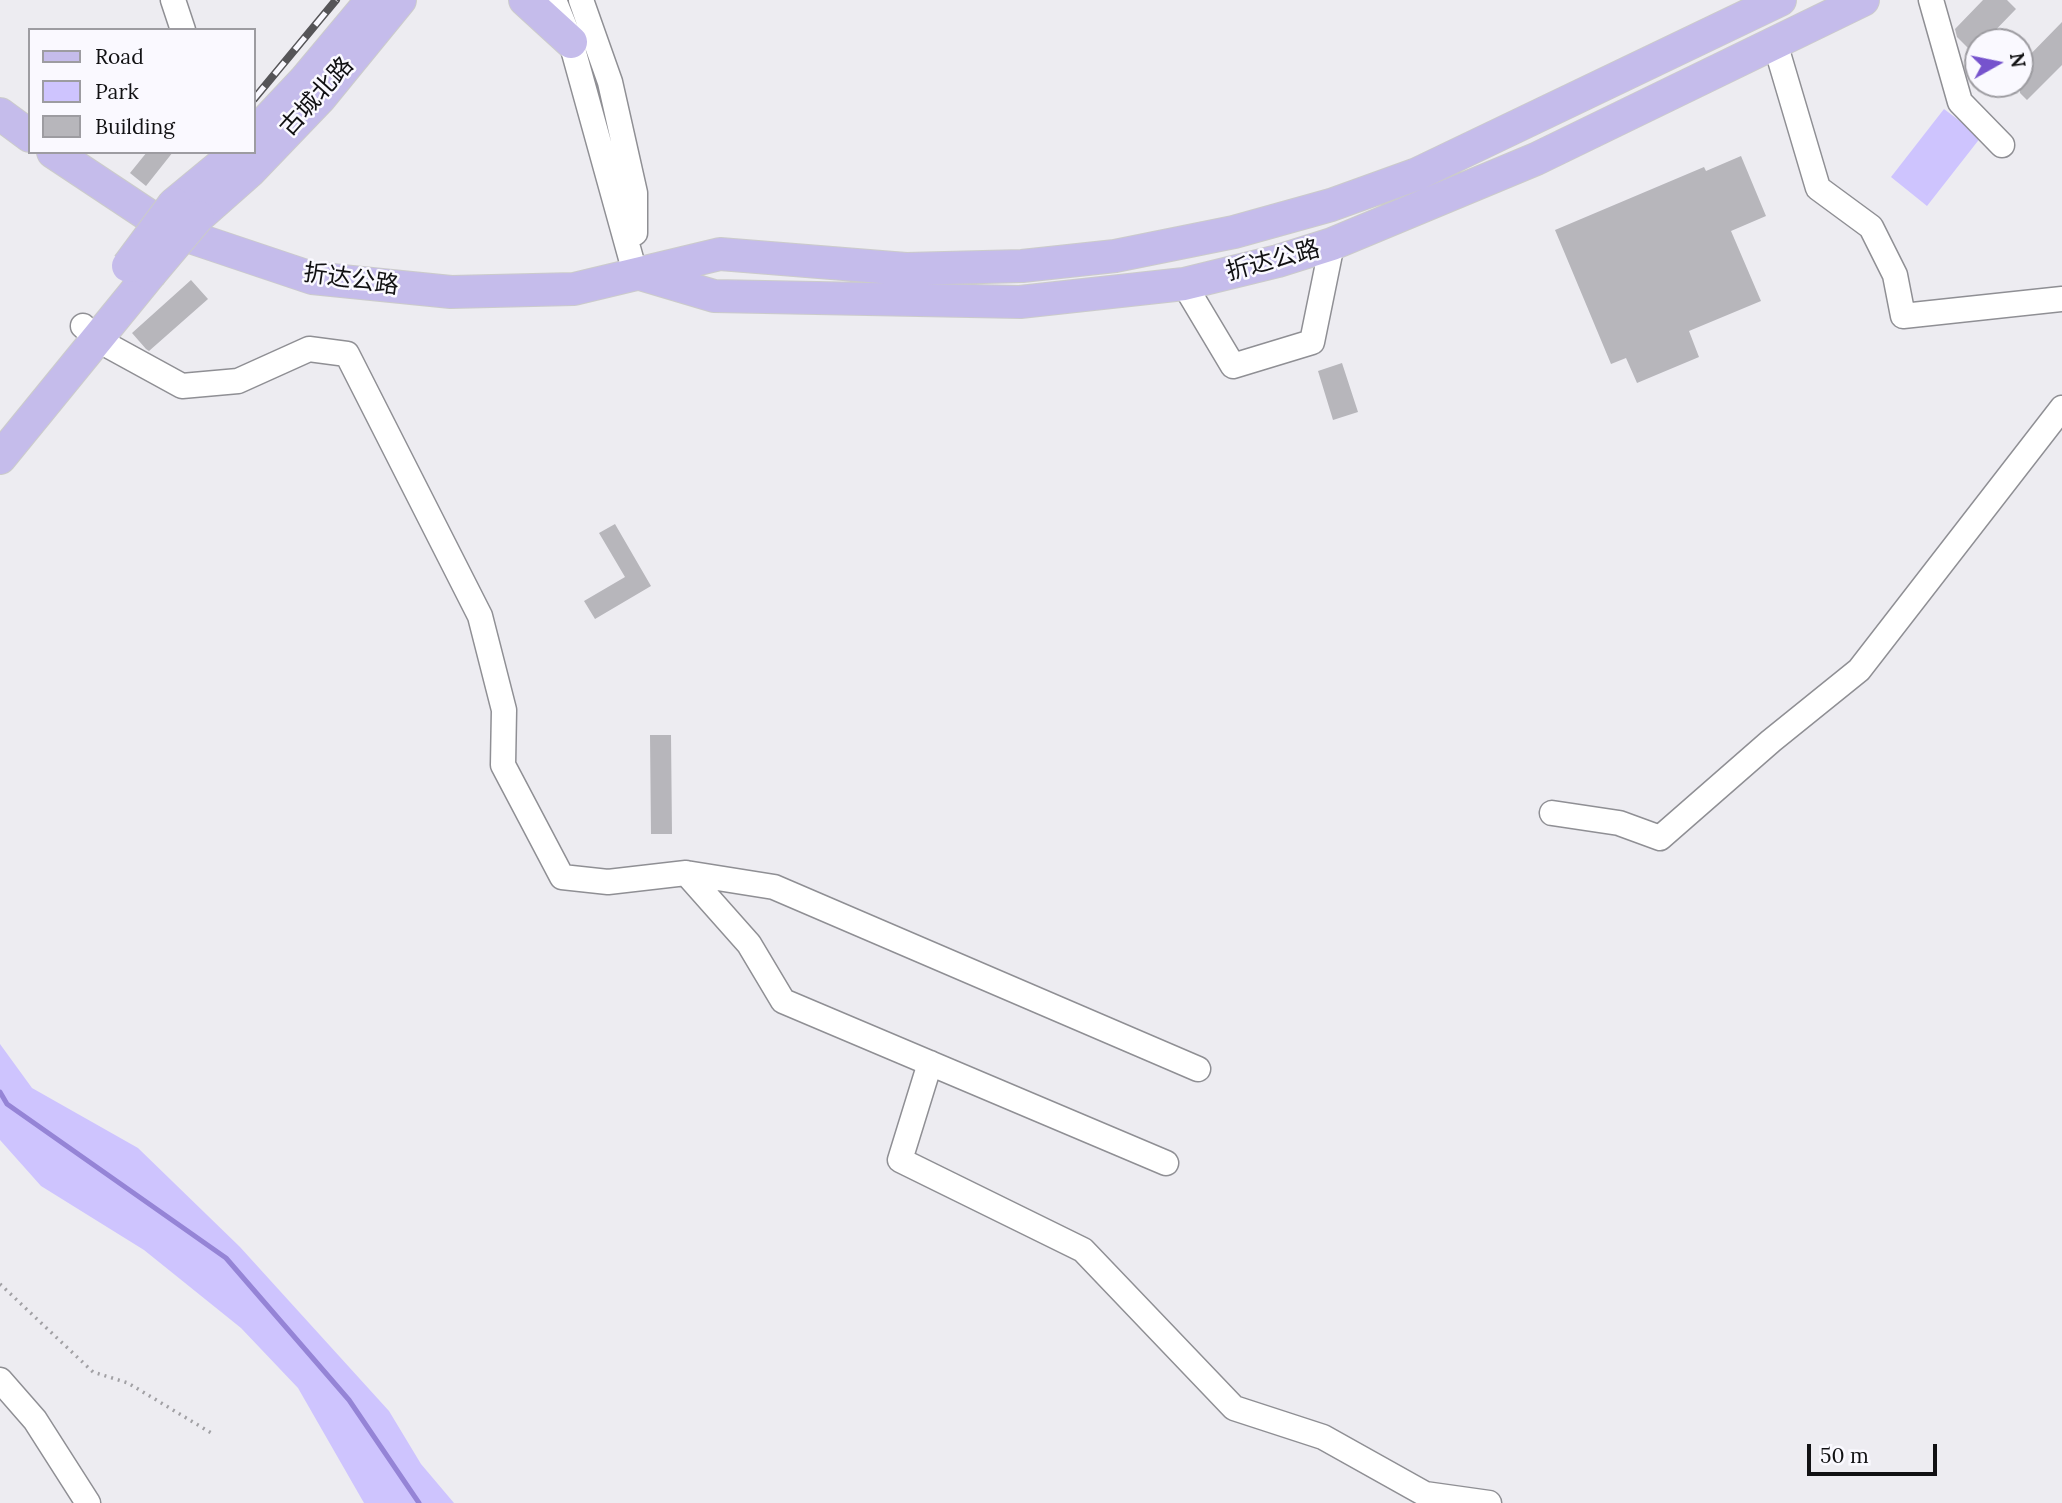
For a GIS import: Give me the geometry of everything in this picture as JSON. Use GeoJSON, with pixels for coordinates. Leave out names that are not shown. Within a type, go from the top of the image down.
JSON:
{"type":"FeatureCollection","features":[{"type":"Feature","properties":{"kind":"main road","name":"古城北路"},"geometry":{"type":"LineString","coordinates":[[256,136],[372,0]]}},
{"type":"Feature","properties":{"kind":"main road","name":"古城北路"},"geometry":{"type":"LineString","coordinates":[[256,143],[320,98],[400,0]]}},
{"type":"Feature","properties":{"kind":"main road"},"geometry":{"type":"LineString","coordinates":[[525,0],[571,42]]}},
{"type":"Feature","properties":{"kind":"main road","name":"折达公路"},"geometry":{"type":"LineString","coordinates":[[56,154],[172,231],[312,278],[451,292],[574,289],[720,254],[906,269],[1022,266],[1115,256],[1234,232],[1331,205],[1417,174],[1780,0]]}},
{"type":"Feature","properties":{"kind":"main road","name":"折达公路"},"geometry":{"type":"LineString","coordinates":[[635,273],[714,296],[728,297],[1020,302],[1184,284],[1278,261],[1332,244],[1536,159],[1863,0]]}},
{"type":"Feature","properties":{"kind":"main road"},"geometry":{"type":"LineString","coordinates":[[0,114],[28,135]]}},
{"type":"Feature","properties":{"kind":"main road","name":"古城北路"},"geometry":{"type":"LineString","coordinates":[[91,333],[186,211],[240,154]]}},
{"type":"Feature","properties":{"kind":"main road"},"geometry":{"type":"LineString","coordinates":[[0,427],[91,333]]}},
{"type":"Feature","properties":{"kind":"main road"},"geometry":{"type":"LineString","coordinates":[[0,458],[91,333]]}},
{"type":"Feature","properties":{"kind":"street"},"geometry":{"type":"LineString","coordinates":[[173,0],[182,28]]}},
{"type":"Feature","properties":{"kind":"street"},"geometry":{"type":"LineString","coordinates":[[554,0],[571,42],[635,273]]}},
{"type":"Feature","properties":{"kind":"street"},"geometry":{"type":"LineString","coordinates":[[581,0],[610,82],[635,194],[635,273]]}},
{"type":"Feature","properties":{"kind":"street"},"geometry":{"type":"LineString","coordinates":[[1931,0],[1960,102],[2002,145]]}},
{"type":"Feature","properties":{"kind":"street"},"geometry":{"type":"LineString","coordinates":[[1775,43],[1818,188],[1871,227],[1895,275],[1903,316],[2062,299]]}},
{"type":"Feature","properties":{"kind":"street"},"geometry":{"type":"LineString","coordinates":[[1184,284],[1233,366],[1312,342],[1332,244]]}},
{"type":"Feature","properties":{"kind":"street"},"geometry":{"type":"LineString","coordinates":[[91,333],[182,386],[238,381],[309,349],[347,354],[480,616],[504,710],[503,765],[562,877],[608,882],[686,873],[774,887],[1198,1069]]}},
{"type":"Feature","properties":{"kind":"street"},"geometry":{"type":"LineString","coordinates":[[1552,813],[1619,823],[1660,838],[1859,670],[2062,408]]}},
{"type":"Feature","properties":{"kind":"street"},"geometry":{"type":"LineString","coordinates":[[686,873],[749,944],[783,1001],[1166,1163]]}},
{"type":"Feature","properties":{"kind":"street"},"geometry":{"type":"LineString","coordinates":[[930,1063],[900,1160],[1083,1250],[1234,1408],[1323,1437],[1425,1494],[1489,1503]]}},
{"type":"Feature","properties":{"kind":"street"},"geometry":{"type":"LineString","coordinates":[[0,1380],[35,1420],[88,1503]]}},
{"type":"Feature","properties":{"kind":"path"},"geometry":{"type":"LineString","coordinates":[[0,1284],[93,1372],[128,1383],[213,1434]]}},
{"type":"Feature","properties":{"kind":"green space"},"geometry":{"type":"Polygon","coordinates":[[[1944,109],[1981,137],[1927,206],[1891,177],[1944,109]]]}},
{"type":"Feature","properties":{"kind":"green space"},"geometry":{"type":"Polygon","coordinates":[[[0,1044],[32,1088],[138,1148],[240,1247],[389,1411],[421,1464],[454,1503],[364,1503],[298,1388],[241,1328],[144,1250],[41,1186],[0,1140],[0,1044]]]}},
{"type":"Feature","properties":{"kind":"building"},"geometry":{"type":"Polygon","coordinates":[[[1983,0],[2007,0],[2016,9],[1998,28],[1964,28],[1964,44],[1957,37],[1955,29],[1983,0]]]}},
{"type":"Feature","properties":{"kind":"building"},"geometry":{"type":"Polygon","coordinates":[[[2062,22],[2062,65],[2034,93],[2034,51],[2062,22]]]}},
{"type":"Feature","properties":{"kind":"building"},"geometry":{"type":"Polygon","coordinates":[[[145,154],[171,154],[146,186],[130,173],[145,154]]]}},
{"type":"Feature","properties":{"kind":"building"},"geometry":{"type":"Polygon","coordinates":[[[1741,156],[1766,216],[1731,231],[1761,301],[1689,331],[1699,357],[1637,383],[1626,358],[1611,364],[1555,230],[1704,167],[1706,171],[1741,156]]]}},
{"type":"Feature","properties":{"kind":"building"},"geometry":{"type":"Polygon","coordinates":[[[191,280],[208,299],[149,351],[132,333],[191,280]]]}},
{"type":"Feature","properties":{"kind":"building"},"geometry":{"type":"Polygon","coordinates":[[[1342,363],[1358,412],[1333,420],[1318,371],[1342,363]]]}},
{"type":"Feature","properties":{"kind":"building"},"geometry":{"type":"Polygon","coordinates":[[[615,524],[651,586],[595,619],[584,601],[625,577],[599,533],[615,524]]]}},
{"type":"Feature","properties":{"kind":"building"},"geometry":{"type":"Polygon","coordinates":[[[650,735],[671,735],[672,834],[651,834],[650,735]]]}},
{"type":"Feature","properties":{"kind":"waterway"},"geometry":{"type":"LineString","coordinates":[[0,1092],[7,1104],[226,1258],[349,1400],[419,1503]]}},
{"type":"Feature","properties":{"kind":"railway"},"geometry":{"type":"LineString","coordinates":[[256,97],[336,0]]}}]}
